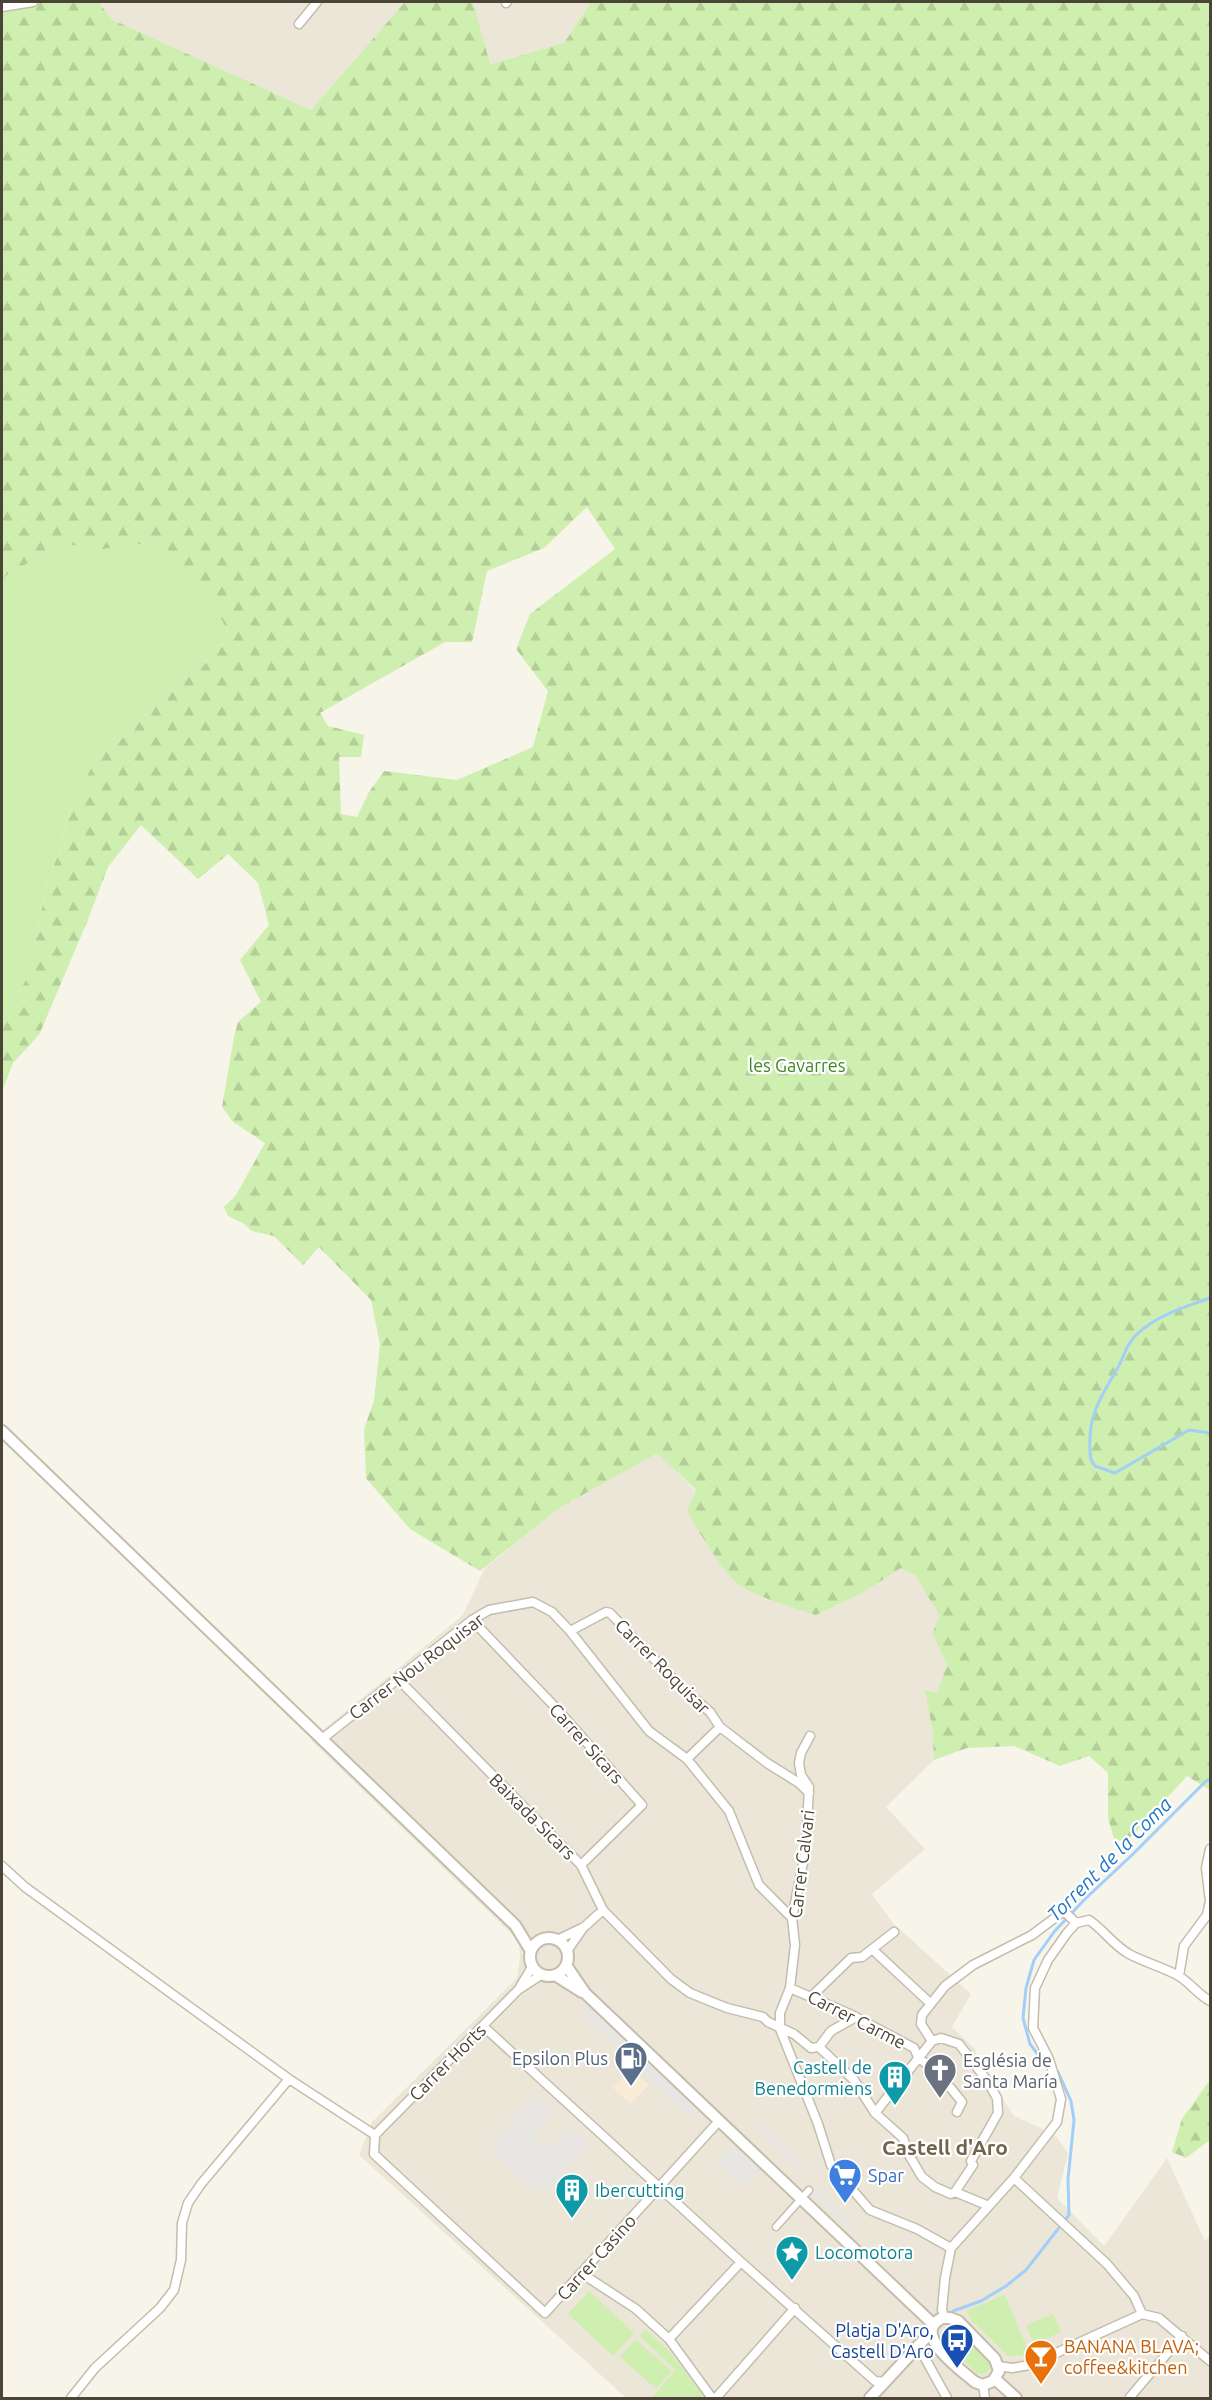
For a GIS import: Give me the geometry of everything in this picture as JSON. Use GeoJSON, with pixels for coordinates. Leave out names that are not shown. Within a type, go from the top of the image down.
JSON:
{"type":"FeatureCollection","features":[{"type":"Feature","properties":{"kind":"street"},"geometry":{"type":"LineString","coordinates":[[2,8],[33,2]]}},
{"type":"Feature","properties":{"kind":"street"},"geometry":{"type":"LineString","coordinates":[[299,24],[317,2]]}},
{"type":"Feature","properties":{"kind":"street"},"geometry":{"type":"LineString","coordinates":[[2,1431],[514,1924],[531,1951]]}},
{"type":"Feature","properties":{"kind":"street","name":"Carrer Nou Roquisar"},"geometry":{"type":"LineString","coordinates":[[322,1739],[472,1620],[489,1611],[532,1602],[552,1612],[570,1631],[649,1731],[687,1759],[729,1811],[759,1885],[792,1918]]}},
{"type":"Feature","properties":{"kind":"street","name":"Carrer Roquisar"},"geometry":{"type":"LineString","coordinates":[[570,1631],[606,1612],[610,1613],[681,1687],[710,1712],[720,1727],[767,1763],[799,1783],[809,1794]]}},
{"type":"Feature","properties":{"kind":"street","name":"Carrer Sicars"},"geometry":{"type":"LineString","coordinates":[[472,1620],[556,1708],[642,1805],[581,1865]]}},
{"type":"Feature","properties":{"kind":"street","name":"Baixada Sicars"},"geometry":{"type":"LineString","coordinates":[[397,1678],[581,1865],[603,1910],[671,1979],[690,1993],[727,2008],[763,2017],[780,2029],[794,2034],[811,2048],[819,2047],[854,2080],[874,2114],[903,2138],[909,2155],[922,2177],[951,2194],[955,2192],[989,2206]]}},
{"type":"Feature","properties":{"kind":"street","name":"Carrer Roquisar"},"geometry":{"type":"LineString","coordinates":[[687,1759],[720,1727]]}},
{"type":"Feature","properties":{"kind":"street","name":"Carrer Calvari"},"geometry":{"type":"LineString","coordinates":[[780,2013],[790,1988],[795,1945],[792,1918],[806,1848],[809,1787],[801,1775],[799,1763],[801,1753],[810,1736]]}},
{"type":"Feature","properties":{"kind":"street"},"geometry":{"type":"LineString","coordinates":[[1179,1976],[1184,1946],[1207,1915],[1210,1901],[1206,1868],[1210,1849]]}},
{"type":"Feature","properties":{"kind":"street"},"geometry":{"type":"LineString","coordinates":[[2,1866],[25,1887],[289,2079],[375,2135]]}},
{"type":"Feature","properties":{"kind":"street"},"geometry":{"type":"LineString","coordinates":[[603,1910],[583,1928],[567,1951],[566,1965],[585,1993],[719,2121],[805,2194],[933,2328],[932,2340],[939,2349],[975,2382],[983,2385],[995,2379]]}},
{"type":"Feature","properties":{"kind":"street"},"geometry":{"type":"LineString","coordinates":[[932,2041],[921,2024],[922,2015],[945,1986],[973,1965],[1032,1935],[1064,1911],[1075,1922]]}},
{"type":"Feature","properties":{"kind":"street"},"geometry":{"type":"LineString","coordinates":[[945,2318],[942,2310],[951,2248],[1014,2178],[1057,2122],[1061,2100],[1049,2059],[1033,2028],[1035,1988],[1048,1960],[1075,1922],[1089,1920],[1100,1928],[1108,1939],[1128,1953],[1179,1976],[1199,1995],[1210,2001]]}},
{"type":"Feature","properties":{"kind":"street"},"geometry":{"type":"LineString","coordinates":[[514,1924],[542,1940],[556,1940],[583,1928]]}},
{"type":"Feature","properties":{"kind":"street"},"geometry":{"type":"LineString","coordinates":[[812,1996],[851,1958],[862,1957],[894,1932]]}},
{"type":"Feature","properties":{"kind":"street"},"geometry":{"type":"LineString","coordinates":[[542,1940],[535,1944],[531,1951],[532,1967],[541,1975],[555,1975],[585,1993]]}},
{"type":"Feature","properties":{"kind":"street"},"geometry":{"type":"LineString","coordinates":[[556,1940],[567,1951]]}},
{"type":"Feature","properties":{"kind":"street"},"geometry":{"type":"LineString","coordinates":[[872,1949],[930,2003]]}},
{"type":"Feature","properties":{"kind":"street"},"geometry":{"type":"LineString","coordinates":[[555,1975],[566,1965]]}},
{"type":"Feature","properties":{"kind":"street","name":"Carrer Horts"},"geometry":{"type":"LineString","coordinates":[[518,1990],[532,1967]]}},
{"type":"Feature","properties":{"kind":"street","name":"Carrer Horts"},"geometry":{"type":"LineString","coordinates":[[375,2135],[518,1990],[541,1975]]}},
{"type":"Feature","properties":{"kind":"street","name":"Carrer Carme"},"geometry":{"type":"LineString","coordinates":[[790,1988],[856,2017],[914,2048],[918,2057],[941,2076],[962,2102],[957,2112]]}},
{"type":"Feature","properties":{"kind":"street"},"geometry":{"type":"LineString","coordinates":[[763,2017],[780,2013],[780,2029],[818,2124],[830,2166],[870,2210],[917,2229],[951,2248]]}},
{"type":"Feature","properties":{"kind":"street"},"geometry":{"type":"LineString","coordinates":[[819,2047],[831,2031],[856,2017]]}},
{"type":"Feature","properties":{"kind":"street"},"geometry":{"type":"LineString","coordinates":[[483,2026],[741,2262],[875,2380],[885,2382]]}},
{"type":"Feature","properties":{"kind":"street"},"geometry":{"type":"LineString","coordinates":[[874,2114],[932,2041],[941,2038],[959,2044],[986,2079],[999,2104],[998,2113],[989,2132],[970,2161],[973,2165],[955,2192]]}},
{"type":"Feature","properties":{"kind":"street"},"geometry":{"type":"LineString","coordinates":[[71,2398],[95,2368],[160,2308],[174,2290],[181,2260],[182,2223],[188,2203],[201,2184],[289,2079]]}},
{"type":"Feature","properties":{"kind":"street","name":"Carrer Casino"},"geometry":{"type":"LineString","coordinates":[[375,2135],[374,2154],[545,2313],[719,2121]]}},
{"type":"Feature","properties":{"kind":"street"},"geometry":{"type":"LineString","coordinates":[[830,2166],[837,2157]]}},
{"type":"Feature","properties":{"kind":"street"},"geometry":{"type":"LineString","coordinates":[[1014,2178],[1121,2279],[1134,2296],[1142,2314]]}},
{"type":"Feature","properties":{"kind":"street"},"geometry":{"type":"LineString","coordinates":[[776,2227],[805,2194]]}},
{"type":"Feature","properties":{"kind":"street"},"geometry":{"type":"LineString","coordinates":[[669,2339],[741,2262]]}},
{"type":"Feature","properties":{"kind":"street"},"geometry":{"type":"LineString","coordinates":[[581,2273],[636,2309],[669,2339],[715,2398],[795,2308]]}},
{"type":"Feature","properties":{"kind":"street"},"geometry":{"type":"LineString","coordinates":[[998,2366],[1012,2368],[1030,2365],[1142,2314],[1159,2319],[1210,2361]]}},
{"type":"Feature","properties":{"kind":"street"},"geometry":{"type":"LineString","coordinates":[[870,2398],[916,2353],[933,2328],[945,2318]]}},
{"type":"Feature","properties":{"kind":"street"},"geometry":{"type":"LineString","coordinates":[[945,2318],[958,2321],[995,2359],[998,2366],[995,2379]]}},
{"type":"Feature","properties":{"kind":"street"},"geometry":{"type":"LineString","coordinates":[[1132,2398],[1130,2397],[1182,2336]]}},
{"type":"Feature","properties":{"kind":"street"},"geometry":{"type":"LineString","coordinates":[[916,2353],[939,2349]]}},
{"type":"Feature","properties":{"kind":"street"},"geometry":{"type":"LineString","coordinates":[[916,2353],[947,2398]]}},
{"type":"Feature","properties":{"kind":"street"},"geometry":{"type":"LineString","coordinates":[[995,2379],[1016,2398]]}},
{"type":"Feature","properties":{"kind":"street"},"geometry":{"type":"LineString","coordinates":[[983,2385],[985,2398]]}},
{"type":"Feature","properties":{"kind":"shaded area"},"geometry":{"type":"Polygon","coordinates":[[[99,2],[405,2],[311,110],[111,19],[99,2]]]}},
{"type":"Feature","properties":{"kind":"shaded area"},"geometry":{"type":"Polygon","coordinates":[[[473,2],[591,2],[564,43],[489,64],[473,2]]]}},
{"type":"Feature","properties":{"kind":"shaded area","name":"Castell d'Aro"},"geometry":{"type":"Polygon","coordinates":[[[657,1452],[816,1615],[862,1593],[901,1567],[915,1575],[941,1616],[932,1634],[947,1664],[937,1693],[926,1690],[934,1760],[886,1807],[925,1849],[872,1894],[893,1923],[971,1994],[952,2027],[975,2049],[977,2057],[1013,2115],[1055,2135],[1068,2153],[1057,2198],[1104,2246],[1167,2158],[1205,2241],[1210,2236],[1210,2398],[626,2398],[359,2155],[372,2122],[517,1978],[520,1959],[519,1941],[311,1740],[463,1615],[485,1568],[561,1507],[657,1452]]]}},
{"type":"Feature","properties":{"kind":"shaded area"},"geometry":{"type":"Polygon","coordinates":[[[586,2002],[696,2106],[694,2120],[582,2015],[586,2002]]]}},
{"type":"Feature","properties":{"kind":"shaded area","name":"Epsilon Plus"},"geometry":{"type":"Polygon","coordinates":[[[631,2069],[649,2085],[631,2104],[613,2088],[631,2069]]]}},
{"type":"Feature","properties":{"kind":"shaded area"},"geometry":{"type":"Polygon","coordinates":[[[537,2094],[556,2112],[533,2135],[548,2149],[570,2125],[589,2144],[544,2192],[529,2186],[497,2155],[493,2140],[537,2094]]]}},
{"type":"Feature","properties":{"kind":"shaded area"},"geometry":{"type":"Polygon","coordinates":[[[756,2119],[803,2163],[798,2169],[751,2124],[756,2119]]]}},
{"type":"Feature","properties":{"kind":"shaded area"},"geometry":{"type":"Polygon","coordinates":[[[732,2145],[759,2169],[743,2187],[716,2163],[732,2145]]]}},
{"type":"Feature","properties":{"kind":"shaded area"},"geometry":{"type":"Polygon","coordinates":[[[817,2188],[855,2224],[850,2230],[812,2194],[817,2188]]]}},
{"type":"Feature","properties":{"kind":"green space","name":"les Gavarres"},"geometry":{"type":"Polygon","coordinates":[[[2,2],[99,2],[111,19],[311,110],[405,2],[473,2],[490,64],[564,43],[591,2],[1210,2],[1210,1790],[1187,1776],[1132,1836],[1115,1842],[1108,1818],[1108,1773],[1089,1756],[1060,1766],[1014,1746],[967,1748],[934,1760],[932,1727],[925,1690],[937,1693],[947,1664],[932,1634],[940,1616],[915,1575],[901,1568],[862,1593],[816,1615],[745,1589],[725,1569],[687,1511],[696,1490],[657,1453],[561,1507],[480,1571],[410,1529],[366,1478],[364,1429],[374,1401],[380,1344],[371,1300],[319,1247],[303,1265],[274,1236],[252,1231],[243,1223],[228,1216],[224,1207],[236,1195],[265,1143],[233,1122],[222,1107],[238,1022],[261,1002],[240,960],[269,925],[258,883],[228,854],[198,879],[141,825],[108,867],[39,1035],[13,1063],[2,1091],[2,1019],[28,977],[48,879],[60,851],[67,818],[83,783],[98,756],[131,732],[160,696],[202,667],[231,637],[208,594],[173,567],[155,542],[96,550],[68,544],[10,572],[2,580],[2,2]],[[587,507],[544,548],[487,571],[472,642],[445,642],[320,713],[328,726],[364,735],[361,757],[339,757],[341,814],[357,817],[369,792],[384,771],[457,780],[533,747],[548,691],[516,649],[530,614],[615,549],[587,507]]]}},
{"type":"Feature","properties":{"kind":"green space"},"geometry":{"type":"Polygon","coordinates":[[[155,542],[173,567],[208,594],[231,637],[202,667],[160,696],[131,732],[98,756],[67,818],[60,851],[48,879],[28,977],[2,1019],[2,580],[10,572],[68,544],[96,550],[155,542]]]}},
{"type":"Feature","properties":{"kind":"green space"},"geometry":{"type":"Polygon","coordinates":[[[1210,2080],[1210,2140],[1186,2158],[1172,2152],[1182,2119],[1210,2080]]]}},
{"type":"Feature","properties":{"kind":"green space"},"geometry":{"type":"Polygon","coordinates":[[[589,2291],[634,2333],[613,2356],[568,2314],[589,2291]]]}},
{"type":"Feature","properties":{"kind":"green space"},"geometry":{"type":"Polygon","coordinates":[[[1005,2295],[1030,2355],[1008,2356],[972,2321],[966,2311],[1005,2295]]]}},
{"type":"Feature","properties":{"kind":"green space"},"geometry":{"type":"Polygon","coordinates":[[[1053,2314],[1061,2332],[1034,2344],[1026,2325],[1053,2314]]]}},
{"type":"Feature","properties":{"kind":"green space"},"geometry":{"type":"Polygon","coordinates":[[[946,2328],[957,2328],[990,2359],[991,2368],[985,2374],[978,2374],[944,2341],[942,2334],[946,2328]]]}},
{"type":"Feature","properties":{"kind":"green space"},"geometry":{"type":"Polygon","coordinates":[[[645,2329],[668,2350],[706,2398],[652,2398],[675,2370],[640,2336],[645,2329]]]}},
{"type":"Feature","properties":{"kind":"green space"},"geometry":{"type":"Polygon","coordinates":[[[635,2339],[672,2371],[656,2389],[620,2357],[635,2339]]]}},
{"type":"Feature","properties":{"kind":"waterway","name":"Torrent de la Coma"},"geometry":{"type":"LineString","coordinates":[[1210,1298],[1176,1310],[1159,1319],[1143,1329],[1133,1339],[1096,1408],[1091,1427],[1091,1458],[1095,1466],[1115,1473],[1189,1430],[1210,1433]]}},
{"type":"Feature","properties":{"kind":"waterway","name":"Torrent de la Coma"},"geometry":{"type":"LineString","coordinates":[[1045,2064],[1030,2044],[1023,2018],[1026,1988],[1034,1960],[1054,1932],[1084,1900],[1210,1779]]}},
{"type":"Feature","properties":{"kind":"waterway","name":"Torrent de la Coma"},"geometry":{"type":"LineString","coordinates":[[953,2311],[981,2301],[1006,2286],[1026,2270],[1069,2215],[1068,2179],[1074,2120],[1071,2101],[1058,2072]]}},
{"type":"Feature","properties":{"kind":"place","name":"Epsilon Plus"},"geometry":{"type":"Point","coordinates":[631,2087]}},
{"type":"Feature","properties":{"kind":"place","name":"Església de Santa María"},"geometry":{"type":"Point","coordinates":[940,2099]}},
{"type":"Feature","properties":{"kind":"place","name":"Castell de Benedormiens"},"geometry":{"type":"Point","coordinates":[895,2106]}},
{"type":"Feature","properties":{"kind":"place","name":"Spar"},"geometry":{"type":"Point","coordinates":[845,2204]}},
{"type":"Feature","properties":{"kind":"place","name":"Ibercutting"},"geometry":{"type":"Point","coordinates":[572,2219]}},
{"type":"Feature","properties":{"kind":"place","name":"Locomotora"},"geometry":{"type":"Point","coordinates":[792,2281]}},
{"type":"Feature","properties":{"kind":"place","name":"Platja D'Aro, Castell D'Aro"},"geometry":{"type":"Point","coordinates":[957,2369]}},
{"type":"Feature","properties":{"kind":"place","name":"BANANA BLAVA; coffee&kitchen"},"geometry":{"type":"Point","coordinates":[1041,2385]}},
{"type":"Feature","properties":{"kind":"district","name":"Castell d'Aro"},"geometry":{"type":"Point","coordinates":[945,2147]}}]}
